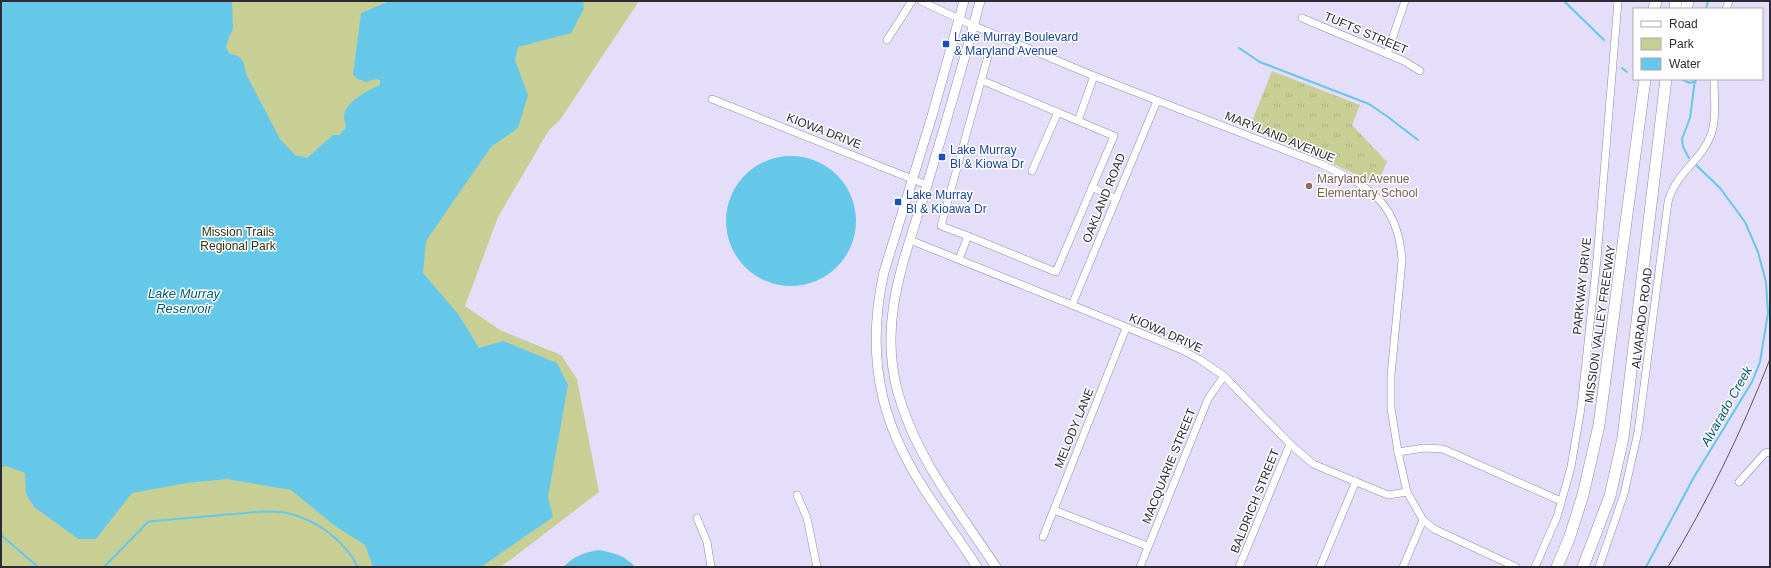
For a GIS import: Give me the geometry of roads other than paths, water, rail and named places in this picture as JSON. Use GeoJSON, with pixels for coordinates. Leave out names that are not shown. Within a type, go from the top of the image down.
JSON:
{"type":"FeatureCollection","features":[{"type":"Feature","properties":{"kind":"highway","name":"MISSION VALLEY FREEWAY"},"geometry":{"type":"LineString","coordinates":[[1557,567],[1569,539],[1583,495],[1599,425],[1645,80]]}},
{"type":"Feature","properties":{"kind":"highway"},"geometry":{"type":"LineString","coordinates":[[1583,567],[1610,496],[1622,438],[1666,80]]}},
{"type":"Feature","properties":{"kind":"main road"},"geometry":{"type":"LineString","coordinates":[[964,1],[932,116],[884,272],[879,295],[875,338],[878,370],[883,397],[903,452],[920,482],[977,567]]}},
{"type":"Feature","properties":{"kind":"main road"},"geometry":{"type":"LineString","coordinates":[[980,1],[927,185],[898,277],[890,338],[892,366],[898,393],[918,446],[932,472],[996,567]]}},
{"type":"Feature","properties":{"kind":"street"},"geometry":{"type":"LineString","coordinates":[[886,40],[912,1]]}},
{"type":"Feature","properties":{"kind":"street","name":"MARYLAND AVENUE"},"geometry":{"type":"LineString","coordinates":[[920,1],[972,25],[1094,76],[1321,164],[1364,185],[1384,205],[1397,231],[1401,255],[1391,375],[1391,408],[1398,452],[1407,492],[1423,520],[1434,529],[1516,567]]}},
{"type":"Feature","properties":{"kind":"street"},"geometry":{"type":"LineString","coordinates":[[1388,54],[1405,1]]}},
{"type":"Feature","properties":{"kind":"street","name":"PARKWAY DRIVE"},"geometry":{"type":"LineString","coordinates":[[1535,567],[1557,517],[1571,467],[1581,408],[1597,258],[1618,1]]}},
{"type":"Feature","properties":{"kind":"street","name":"TUFTS STREET"},"geometry":{"type":"LineString","coordinates":[[1302,18],[1404,61],[1420,71]]}},
{"type":"Feature","properties":{"kind":"street"},"geometry":{"type":"LineString","coordinates":[[981,80],[1114,136],[1056,272],[941,226],[981,80],[988,56]]}},
{"type":"Feature","properties":{"kind":"street"},"geometry":{"type":"LineString","coordinates":[[1078,121],[1094,76]]}},
{"type":"Feature","properties":{"kind":"street","name":"ALVARADO ROAD"},"geometry":{"type":"LineString","coordinates":[[1599,567],[1619,512],[1638,432],[1668,202],[1677,179],[1703,149],[1711,135],[1714,113],[1714,80]]}},
{"type":"Feature","properties":{"kind":"street","name":"KIOWA DRIVE"},"geometry":{"type":"LineString","coordinates":[[712,99],[927,185]]}},
{"type":"Feature","properties":{"kind":"street","name":"OAKLAND ROAD"},"geometry":{"type":"LineString","coordinates":[[1072,305],[1157,101]]}},
{"type":"Feature","properties":{"kind":"street"},"geometry":{"type":"LineString","coordinates":[[1032,171],[1058,112]]}},
{"type":"Feature","properties":{"kind":"street"},"geometry":{"type":"LineString","coordinates":[[1092,187],[1116,199]]}},
{"type":"Feature","properties":{"kind":"street"},"geometry":{"type":"LineString","coordinates":[[959,259],[968,236]]}},
{"type":"Feature","properties":{"kind":"street","name":"KIOWA DRIVE"},"geometry":{"type":"LineString","coordinates":[[910,240],[1180,349],[1209,365],[1224,376],[1290,444],[1313,464],[1388,495],[1407,492]]}},
{"type":"Feature","properties":{"kind":"street","name":"MELODY LANE"},"geometry":{"type":"LineString","coordinates":[[1043,537],[1126,328]]}},
{"type":"Feature","properties":{"kind":"street","name":"MACQUARIE STREET"},"geometry":{"type":"LineString","coordinates":[[1140,567],[1208,399],[1224,376]]}},
{"type":"Feature","properties":{"kind":"street","name":"BALDRICH STREET"},"geometry":{"type":"LineString","coordinates":[[1240,567],[1290,444]]}},
{"type":"Feature","properties":{"kind":"street"},"geometry":{"type":"LineString","coordinates":[[1398,452],[1424,448],[1443,449],[1561,501]]}},
{"type":"Feature","properties":{"kind":"street"},"geometry":{"type":"LineString","coordinates":[[1739,482],[1765,453],[1770,452]]}},
{"type":"Feature","properties":{"kind":"street"},"geometry":{"type":"LineString","coordinates":[[1320,567],[1356,481]]}},
{"type":"Feature","properties":{"kind":"street"},"geometry":{"type":"LineString","coordinates":[[797,495],[807,518],[817,567]]}},
{"type":"Feature","properties":{"kind":"street"},"geometry":{"type":"LineString","coordinates":[[1054,510],[1148,546]]}},
{"type":"Feature","properties":{"kind":"street"},"geometry":{"type":"LineString","coordinates":[[697,518],[706,542],[711,567]]}},
{"type":"Feature","properties":{"kind":"street"},"geometry":{"type":"LineString","coordinates":[[1403,567],[1423,520]]}},
{"type":"Feature","properties":{"kind":"water","name":"Lake Murray Reservoir"},"geometry":{"type":"Polygon","coordinates":[[[1,1],[232,1],[233,29],[226,48],[230,54],[238,56],[242,60],[246,74],[280,139],[295,155],[307,158],[333,135],[340,135],[346,127],[344,119],[345,112],[352,102],[369,90],[380,85],[380,80],[376,79],[366,82],[353,75],[361,13],[390,1],[583,1],[584,9],[571,33],[518,47],[515,60],[528,95],[518,128],[491,147],[426,241],[423,273],[459,315],[479,348],[503,341],[557,363],[568,385],[548,497],[553,517],[481,567],[373,567],[365,545],[335,526],[291,490],[227,479],[187,483],[132,493],[96,539],[78,539],[34,507],[26,494],[25,473],[6,466],[1,467],[1,1]]]}},
{"type":"Feature","properties":{"kind":"water"},"geometry":{"type":"Polygon","coordinates":[[[791,156],[816,161],[837,175],[851,196],[856,221],[851,246],[837,267],[816,281],[791,286],[766,281],[745,267],[731,246],[726,221],[731,196],[745,175],[766,161],[791,156]]]}},
{"type":"Feature","properties":{"kind":"water"},"geometry":{"type":"Polygon","coordinates":[[[600,550],[624,558],[635,567],[563,567],[580,555],[600,550]]]}},
{"type":"Feature","properties":{"kind":"waterway"},"geometry":{"type":"LineString","coordinates":[[1564,1],[1604,40]]}},
{"type":"Feature","properties":{"kind":"waterway","name":"Alvarado Creek"},"geometry":{"type":"LineString","coordinates":[[1706,8],[1708,1]]}},
{"type":"Feature","properties":{"kind":"waterway"},"geometry":{"type":"LineString","coordinates":[[1239,48],[1260,62],[1369,104],[1418,140]]}},
{"type":"Feature","properties":{"kind":"waterway"},"geometry":{"type":"LineString","coordinates":[[1622,68],[1627,72]]}},
{"type":"Feature","properties":{"kind":"waterway"},"geometry":{"type":"LineString","coordinates":[[1683,80],[1690,83],[1696,81]]}},
{"type":"Feature","properties":{"kind":"waterway","name":"Alvarado Creek"},"geometry":{"type":"LineString","coordinates":[[1689,158],[1683,147],[1682,139],[1690,118],[1695,80]]}},
{"type":"Feature","properties":{"kind":"waterway","name":"Alvarado Creek"},"geometry":{"type":"LineString","coordinates":[[1646,567],[1694,477],[1752,382],[1760,362],[1768,313],[1766,282],[1758,252],[1745,222],[1720,188],[1696,165]]}},
{"type":"Feature","properties":{"kind":"waterway"},"geometry":{"type":"LineString","coordinates":[[152,521],[274,511],[287,513],[309,521],[328,532],[345,548],[358,567]]}},
{"type":"Feature","properties":{"kind":"waterway"},"geometry":{"type":"LineString","coordinates":[[104,567],[148,522],[152,521]]}},
{"type":"Feature","properties":{"kind":"waterway"},"geometry":{"type":"LineString","coordinates":[[1,535],[38,567]]}},
{"type":"Feature","properties":{"kind":"tram line"},"geometry":{"type":"LineString","coordinates":[[1668,567],[1697,517],[1724,465],[1748,413],[1770,359]]}},
{"type":"Feature","properties":{"kind":"place","name":"Lake Murray Boulevard & Maryland Avenue"},"geometry":{"type":"Point","coordinates":[946,44]}},
{"type":"Feature","properties":{"kind":"place","name":"Lake Murray Bl & Kiowa Dr"},"geometry":{"type":"Point","coordinates":[942,157]}},
{"type":"Feature","properties":{"kind":"place","name":"Maryland Avenue Elementary School"},"geometry":{"type":"Point","coordinates":[1309,186]}},
{"type":"Feature","properties":{"kind":"place","name":"Lake Murray Bl & Kioawa Dr"},"geometry":{"type":"Point","coordinates":[898,202]}},
{"type":"Feature","properties":{"kind":"park label","name":"Mission Trails Regional Park"},"geometry":{"type":"Point","coordinates":[238,239]}}]}
